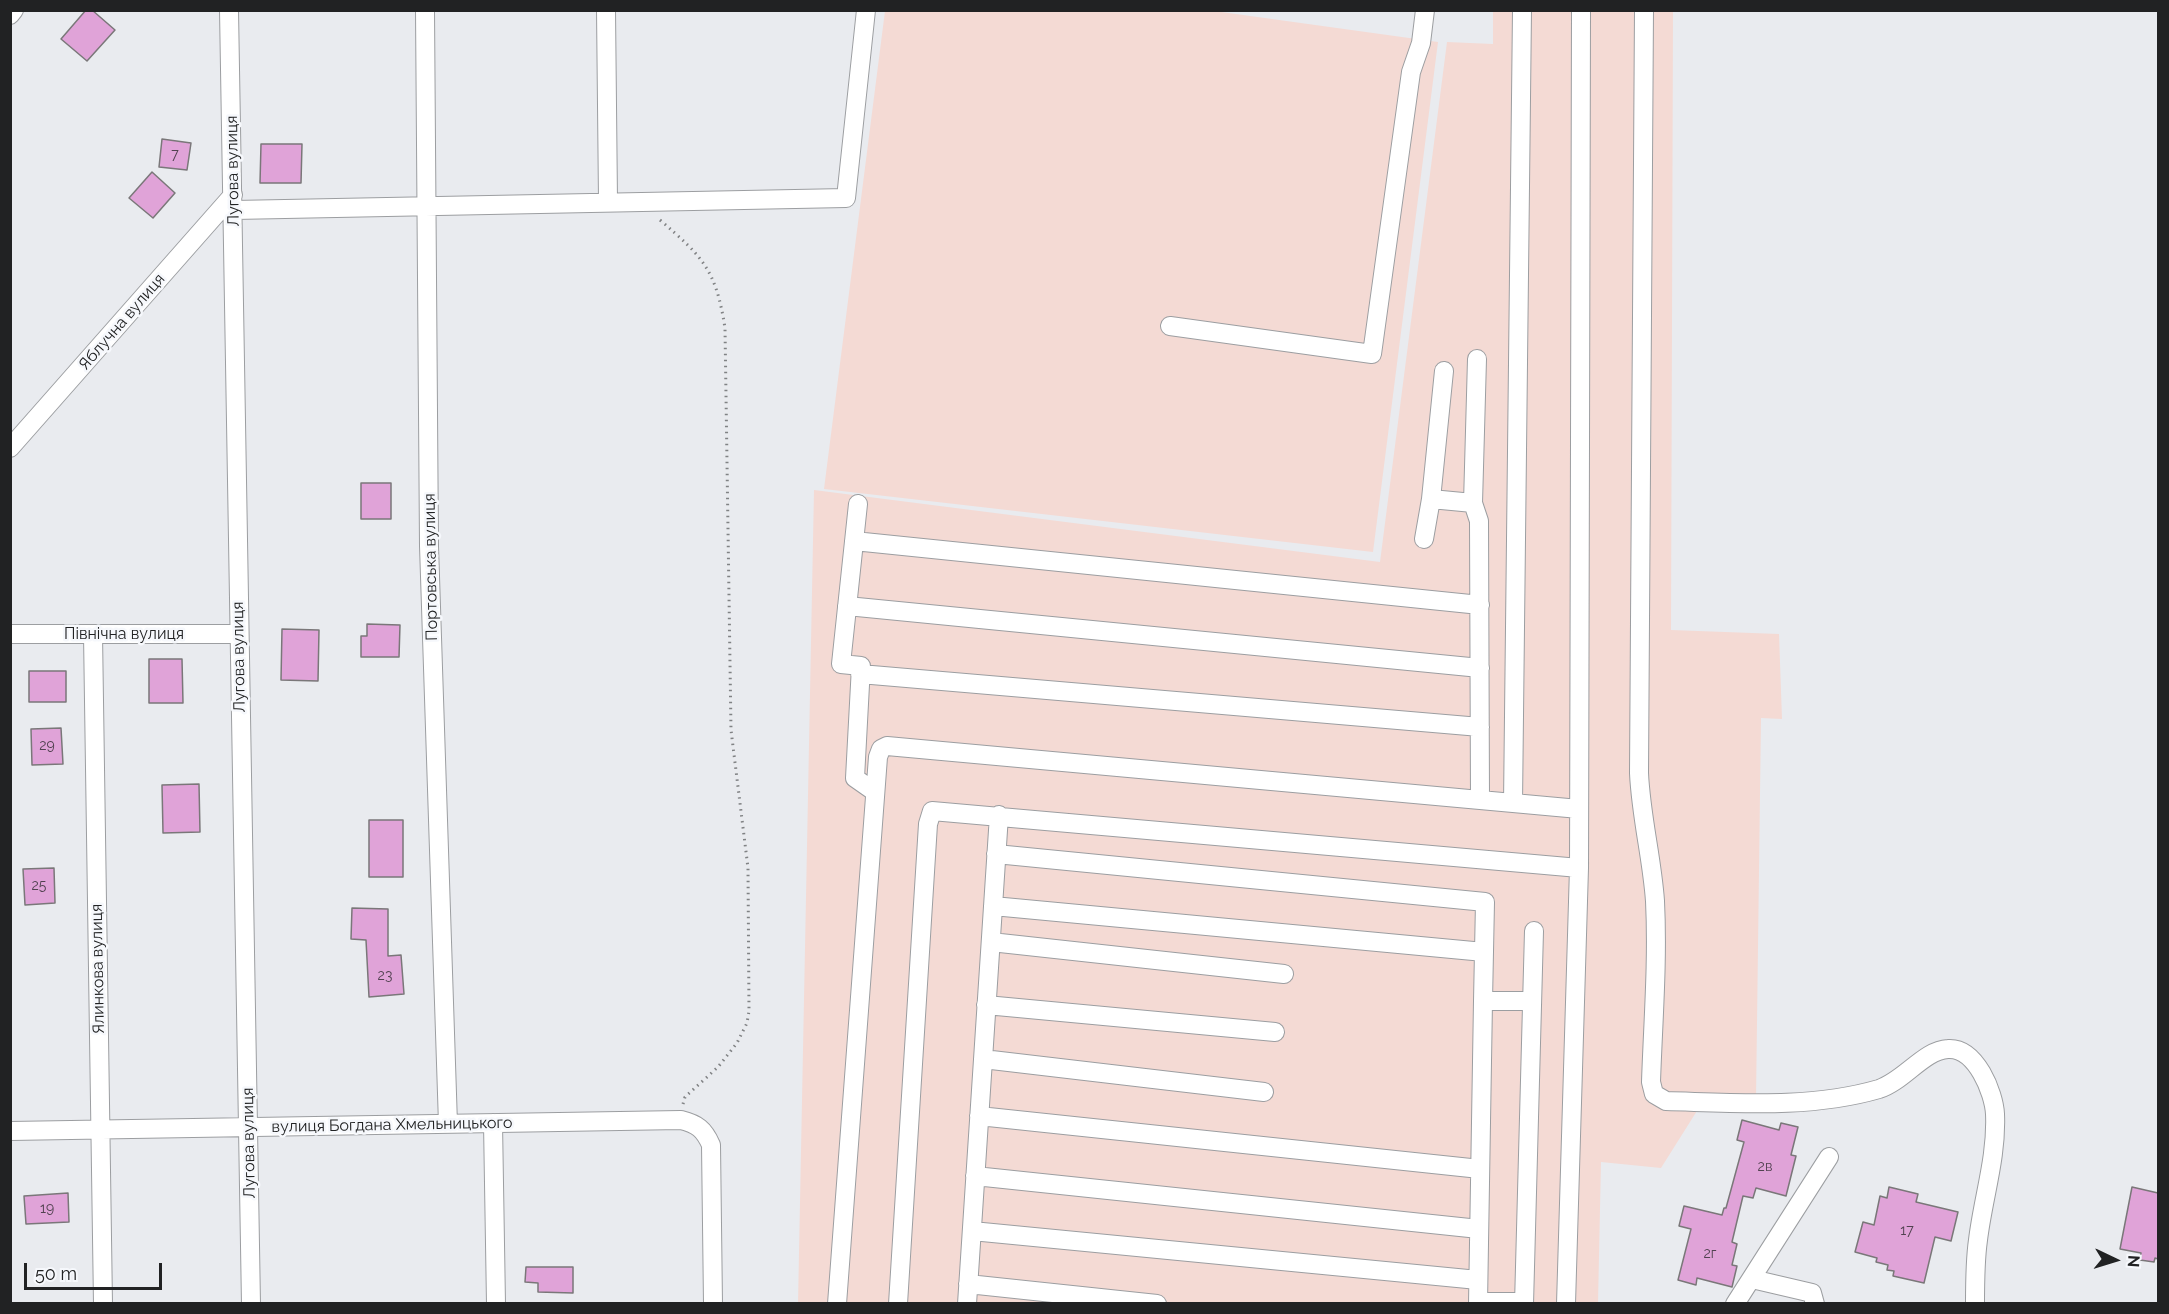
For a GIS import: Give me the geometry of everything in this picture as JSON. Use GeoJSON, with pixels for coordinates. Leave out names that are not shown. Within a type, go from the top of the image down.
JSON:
{"type":"FeatureCollection","features":[{"type":"Feature","properties":{"kind":"street"},"geometry":{"type":"LineString","coordinates":[[10,15],[14,10]]}},
{"type":"Feature","properties":{"kind":"street","name":"Лугова вулиця"},"geometry":{"type":"LineString","coordinates":[[229,10],[251,1304]]}},
{"type":"Feature","properties":{"kind":"street","name":"Портовська вулиця"},"geometry":{"type":"LineString","coordinates":[[425,10],[429,546],[448,1124]]}},
{"type":"Feature","properties":{"kind":"street"},"geometry":{"type":"LineString","coordinates":[[606,10],[608,201]]}},
{"type":"Feature","properties":{"kind":"street"},"geometry":{"type":"LineString","coordinates":[[234,203],[426,206],[846,198],[866,10]]}},
{"type":"Feature","properties":{"kind":"street"},"geometry":{"type":"LineString","coordinates":[[1170,326],[1372,354],[1411,72],[1421,42],[1425,10]]}},
{"type":"Feature","properties":{"kind":"street"},"geometry":{"type":"LineString","coordinates":[[1513,803],[1522,10]]}},
{"type":"Feature","properties":{"kind":"street"},"geometry":{"type":"LineString","coordinates":[[1566,1304],[1579,868],[1581,10]]}},
{"type":"Feature","properties":{"kind":"street"},"geometry":{"type":"LineString","coordinates":[[1644,10],[1639,773],[1641,814],[1650,851],[1655,900],[1656,953],[1651,1082],[1654,1094],[1666,1101],[1758,1104],[1814,1101],[1848,1096],[1894,1083],[1938,1052],[1948,1049],[1964,1054],[1983,1077],[1995,1111],[1993,1156],[1978,1241],[1975,1304]]}},
{"type":"Feature","properties":{"kind":"street","name":"Яблучна вулиця"},"geometry":{"type":"LineString","coordinates":[[10,448],[234,203]]}},
{"type":"Feature","properties":{"kind":"street"},"geometry":{"type":"LineString","coordinates":[[1478,359],[1473,503],[1479,521],[1480,800]]}},
{"type":"Feature","properties":{"kind":"street"},"geometry":{"type":"LineString","coordinates":[[1424,539],[1431,499],[1444,372]]}},
{"type":"Feature","properties":{"kind":"street"},"geometry":{"type":"LineString","coordinates":[[1431,499],[1473,503]]}},
{"type":"Feature","properties":{"kind":"street"},"geometry":{"type":"LineString","coordinates":[[858,504],[841,664],[861,666],[855,778],[875,792]]}},
{"type":"Feature","properties":{"kind":"street"},"geometry":{"type":"LineString","coordinates":[[854,541],[1480,605]]}},
{"type":"Feature","properties":{"kind":"street"},"geometry":{"type":"LineString","coordinates":[[847,606],[1480,668]]}},
{"type":"Feature","properties":{"kind":"street","name":"Північна вулиця"},"geometry":{"type":"LineString","coordinates":[[10,634],[238,634]]}},
{"type":"Feature","properties":{"kind":"street","name":"Ялинкова вулиця"},"geometry":{"type":"LineString","coordinates":[[93,634],[104,1304]]}},
{"type":"Feature","properties":{"kind":"street"},"geometry":{"type":"LineString","coordinates":[[860,674],[1480,727]]}},
{"type":"Feature","properties":{"kind":"street"},"geometry":{"type":"LineString","coordinates":[[837,1304],[880,749],[887,746],[1579,809]]}},
{"type":"Feature","properties":{"kind":"street"},"geometry":{"type":"LineString","coordinates":[[898,1304],[928,824],[932,811],[999,815],[1579,868]]}},
{"type":"Feature","properties":{"kind":"street"},"geometry":{"type":"LineString","coordinates":[[967,1304],[999,815]]}},
{"type":"Feature","properties":{"kind":"street"},"geometry":{"type":"LineString","coordinates":[[996,854],[1485,902],[1478,1303],[1524,1303],[1534,931]]}},
{"type":"Feature","properties":{"kind":"street"},"geometry":{"type":"LineString","coordinates":[[993,906],[1484,952]]}},
{"type":"Feature","properties":{"kind":"street"},"geometry":{"type":"LineString","coordinates":[[990,942],[1284,974]]}},
{"type":"Feature","properties":{"kind":"street"},"geometry":{"type":"LineString","coordinates":[[1483,1000],[1532,1001]]}},
{"type":"Feature","properties":{"kind":"street"},"geometry":{"type":"LineString","coordinates":[[986,1005],[1275,1032]]}},
{"type":"Feature","properties":{"kind":"street"},"geometry":{"type":"LineString","coordinates":[[983,1059],[1264,1092]]}},
{"type":"Feature","properties":{"kind":"street"},"geometry":{"type":"LineString","coordinates":[[979,1116],[1480,1169]]}},
{"type":"Feature","properties":{"kind":"street","name":"вулиця Богдана Хмельницького"},"geometry":{"type":"LineString","coordinates":[[10,1131],[681,1120],[700,1127],[711,1145],[713,1304]]}},
{"type":"Feature","properties":{"kind":"street"},"geometry":{"type":"LineString","coordinates":[[493,1123],[496,1304]]}},
{"type":"Feature","properties":{"kind":"street"},"geometry":{"type":"LineString","coordinates":[[1735,1304],[1829,1157]]}},
{"type":"Feature","properties":{"kind":"street"},"geometry":{"type":"LineString","coordinates":[[975,1176],[1479,1229]]}},
{"type":"Feature","properties":{"kind":"street"},"geometry":{"type":"LineString","coordinates":[[972,1231],[1479,1280]]}},
{"type":"Feature","properties":{"kind":"street"},"geometry":{"type":"LineString","coordinates":[[1752,1279],[1812,1293],[1815,1304]]}},
{"type":"Feature","properties":{"kind":"street"},"geometry":{"type":"LineString","coordinates":[[968,1284],[1157,1304]]}},
{"type":"Feature","properties":{"kind":"path"},"geometry":{"type":"LineString","coordinates":[[638,201],[695,250],[709,268],[720,298],[725,328],[731,729],[748,868],[749,1011],[747,1023],[737,1043],[718,1067],[686,1096],[681,1120]]}},
{"type":"Feature","properties":{"kind":"shaded area"},"geometry":{"type":"Polygon","coordinates":[[[1207,10],[1438,42],[1373,552],[824,489],[885,11],[1207,10]]]}},
{"type":"Feature","properties":{"kind":"shaded area"},"geometry":{"type":"Polygon","coordinates":[[[1493,11],[1673,11],[1671,630],[1779,634],[1782,719],[1761,718],[1756,1099],[1707,1095],[1661,1168],[1601,1162],[1598,1303],[798,1304],[814,490],[1380,562],[1447,42],[1493,44],[1493,11]]]}},
{"type":"Feature","properties":{"kind":"building"},"geometry":{"type":"Polygon","coordinates":[[[86,10],[92,10],[115,30],[87,61],[61,39],[86,10]]]}},
{"type":"Feature","properties":{"kind":"building"},"geometry":{"type":"Polygon","coordinates":[[[162,139],[191,143],[187,170],[159,167],[162,139]]]}},
{"type":"Feature","properties":{"kind":"building"},"geometry":{"type":"Polygon","coordinates":[[[261,144],[302,144],[301,183],[260,183],[261,144]]]}},
{"type":"Feature","properties":{"kind":"building"},"geometry":{"type":"Polygon","coordinates":[[[152,172],[175,193],[153,218],[129,198],[152,172]]]}},
{"type":"Feature","properties":{"kind":"building"},"geometry":{"type":"Polygon","coordinates":[[[361,483],[391,483],[391,519],[361,519],[361,483]]]}},
{"type":"Feature","properties":{"kind":"building"},"geometry":{"type":"Polygon","coordinates":[[[367,624],[400,625],[399,657],[361,657],[361,636],[367,636],[367,624]]]}},
{"type":"Feature","properties":{"kind":"building"},"geometry":{"type":"Polygon","coordinates":[[[282,629],[319,630],[318,681],[281,680],[282,629]]]}},
{"type":"Feature","properties":{"kind":"building"},"geometry":{"type":"Polygon","coordinates":[[[149,659],[182,659],[183,703],[149,703],[149,659]]]}},
{"type":"Feature","properties":{"kind":"building"},"geometry":{"type":"Polygon","coordinates":[[[29,671],[66,671],[66,702],[29,702],[29,671]]]}},
{"type":"Feature","properties":{"kind":"building"},"geometry":{"type":"Polygon","coordinates":[[[61,728],[63,764],[32,765],[31,729],[61,728]]]}},
{"type":"Feature","properties":{"kind":"building"},"geometry":{"type":"Polygon","coordinates":[[[199,784],[200,832],[163,833],[162,785],[199,784]]]}},
{"type":"Feature","properties":{"kind":"building"},"geometry":{"type":"Polygon","coordinates":[[[369,820],[403,820],[403,877],[369,877],[369,820]]]}},
{"type":"Feature","properties":{"kind":"building"},"geometry":{"type":"Polygon","coordinates":[[[54,868],[55,903],[25,905],[23,869],[54,868]]]}},
{"type":"Feature","properties":{"kind":"building"},"geometry":{"type":"Polygon","coordinates":[[[352,908],[388,909],[388,956],[401,955],[404,994],[369,997],[366,940],[351,939],[352,908]]]}},
{"type":"Feature","properties":{"kind":"building"},"geometry":{"type":"Polygon","coordinates":[[[1742,1120],[1779,1130],[1781,1123],[1798,1127],[1791,1155],[1796,1156],[1786,1196],[1756,1188],[1753,1198],[1743,1196],[1732,1242],[1737,1244],[1732,1265],[1737,1266],[1732,1287],[1697,1278],[1696,1285],[1678,1280],[1691,1229],[1679,1226],[1684,1206],[1722,1215],[1726,1208],[1744,1142],[1737,1140],[1742,1120]]]}},
{"type":"Feature","properties":{"kind":"building"},"geometry":{"type":"Polygon","coordinates":[[[1889,1187],[1918,1194],[1916,1202],[1958,1212],[1951,1241],[1935,1237],[1924,1283],[1893,1276],[1894,1271],[1887,1270],[1888,1265],[1876,1262],[1877,1258],[1855,1252],[1863,1222],[1874,1225],[1880,1196],[1887,1198],[1889,1187]]]}},
{"type":"Feature","properties":{"kind":"building"},"geometry":{"type":"Polygon","coordinates":[[[2132,1187],[2158,1193],[2158,1259],[2155,1258],[2154,1262],[2140,1260],[2141,1253],[2120,1249],[2132,1187]]]}},
{"type":"Feature","properties":{"kind":"building"},"geometry":{"type":"Polygon","coordinates":[[[68,1193],[69,1222],[26,1224],[24,1196],[68,1193]]]}},
{"type":"Feature","properties":{"kind":"building"},"geometry":{"type":"Polygon","coordinates":[[[526,1267],[573,1267],[573,1293],[538,1292],[538,1283],[525,1282],[526,1267]]]}}]}
